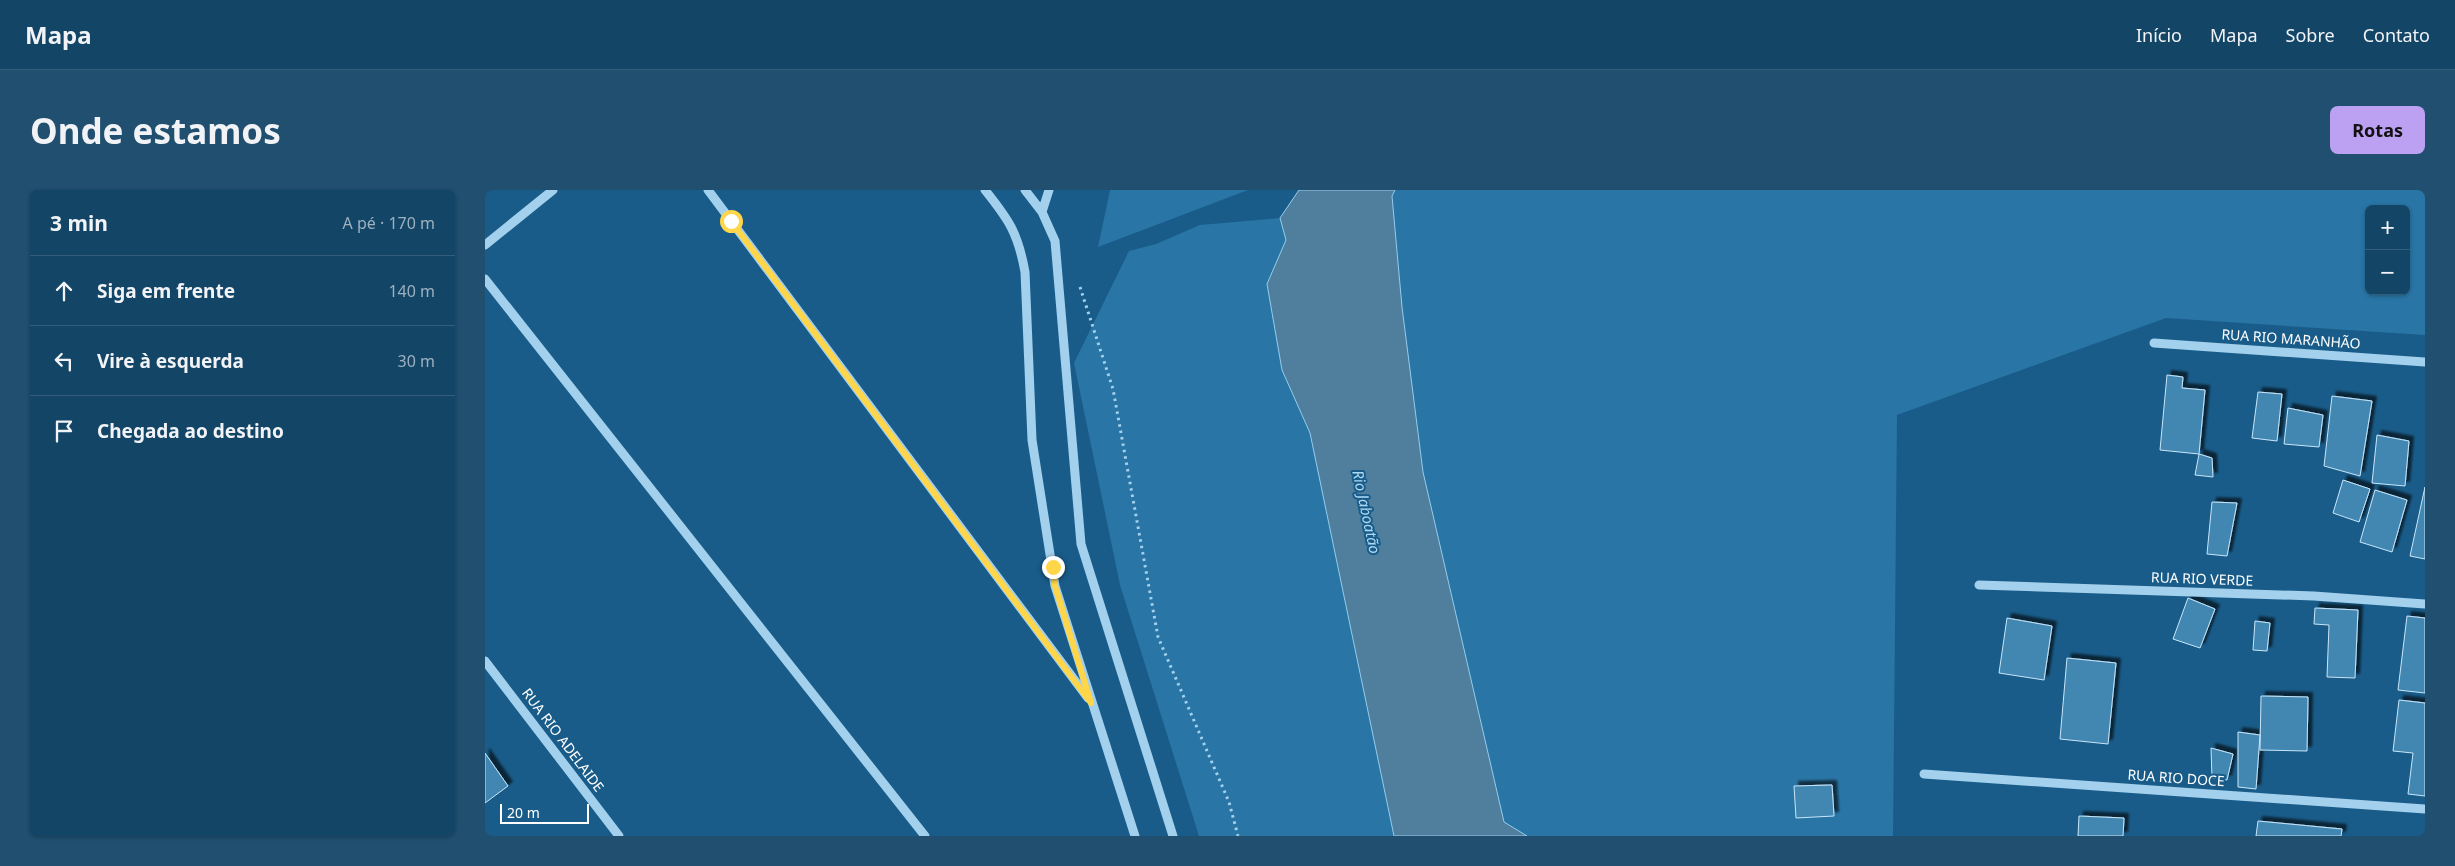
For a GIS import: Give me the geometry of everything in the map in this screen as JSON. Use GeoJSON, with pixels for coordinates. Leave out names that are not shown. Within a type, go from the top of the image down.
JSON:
{"type":"FeatureCollection","features":[{"type":"Feature","properties":{"kind":"street"},"geometry":{"type":"LineString","coordinates":[[485,245],[553,190]]}},
{"type":"Feature","properties":{"kind":"street"},"geometry":{"type":"LineString","coordinates":[[707,190],[1091,703]]}},
{"type":"Feature","properties":{"kind":"street"},"geometry":{"type":"LineString","coordinates":[[985,190],[1006,215],[1020,244],[1025,272],[1032,440],[1055,586],[1135,836]]}},
{"type":"Feature","properties":{"kind":"street"},"geometry":{"type":"LineString","coordinates":[[1025,190],[1042,212],[1055,241],[1081,544],[1173,836]]}},
{"type":"Feature","properties":{"kind":"street"},"geometry":{"type":"LineString","coordinates":[[1042,212],[1049,190]]}},
{"type":"Feature","properties":{"kind":"street"},"geometry":{"type":"LineString","coordinates":[[485,279],[925,836]]}},
{"type":"Feature","properties":{"kind":"street","name":"RUA RIO MARANHÃO"},"geometry":{"type":"LineString","coordinates":[[2154,343],[2425,362]]}},
{"type":"Feature","properties":{"kind":"street","name":"RUA RIO VERDE"},"geometry":{"type":"LineString","coordinates":[[1979,585],[2314,596],[2425,604]]}},
{"type":"Feature","properties":{"kind":"street","name":"RUA RIO ADELAIDE"},"geometry":{"type":"LineString","coordinates":[[485,661],[619,836]]}},
{"type":"Feature","properties":{"kind":"street","name":"RUA RIO DOCE"},"geometry":{"type":"LineString","coordinates":[[1924,774],[2425,809]]}},
{"type":"Feature","properties":{"kind":"path"},"geometry":{"type":"LineString","coordinates":[[1077,278],[1113,389],[1158,637],[1229,802],[1238,836]]}},
{"type":"Feature","properties":{"kind":"shaded area"},"geometry":{"type":"Polygon","coordinates":[[[1110,190],[1248,190],[1098,247],[1110,190]]]}},
{"type":"Feature","properties":{"kind":"shaded area"},"geometry":{"type":"Polygon","coordinates":[[[1394,190],[2425,190],[2425,335],[2166,318],[1897,415],[1893,836],[1527,836],[1504,822],[1423,472],[1402,307],[1392,196],[1394,190]]]}},
{"type":"Feature","properties":{"kind":"shaded area"},"geometry":{"type":"Polygon","coordinates":[[[1280,218],[1286,240],[1267,284],[1282,370],[1310,433],[1394,836],[1199,836],[1120,585],[1074,363],[1129,251],[1156,244],[1200,225],[1280,218]]]}},
{"type":"Feature","properties":{"kind":"water","name":"Rio Jaboatão"},"geometry":{"type":"Polygon","coordinates":[[[1299,190],[1395,190],[1392,196],[1402,307],[1423,472],[1504,822],[1527,836],[1394,836],[1310,433],[1282,370],[1267,284],[1286,240],[1280,218],[1299,190]]]}},
{"type":"Feature","properties":{"kind":"building"},"geometry":{"type":"Polygon","coordinates":[[[2167,375],[2183,377],[2182,388],[2205,390],[2199,454],[2160,450],[2167,375]]]}},
{"type":"Feature","properties":{"kind":"building"},"geometry":{"type":"Polygon","coordinates":[[[2258,392],[2282,394],[2277,441],[2252,438],[2258,392]]]}},
{"type":"Feature","properties":{"kind":"building"},"geometry":{"type":"Polygon","coordinates":[[[2332,396],[2372,401],[2360,476],[2324,466],[2332,396]]]}},
{"type":"Feature","properties":{"kind":"building"},"geometry":{"type":"Polygon","coordinates":[[[2288,408],[2323,415],[2319,447],[2284,444],[2288,408]]]}},
{"type":"Feature","properties":{"kind":"building"},"geometry":{"type":"Polygon","coordinates":[[[2377,435],[2409,441],[2405,486],[2372,483],[2377,435]]]}},
{"type":"Feature","properties":{"kind":"building"},"geometry":{"type":"Polygon","coordinates":[[[2199,454],[2212,458],[2213,477],[2195,475],[2199,454]]]}},
{"type":"Feature","properties":{"kind":"building"},"geometry":{"type":"Polygon","coordinates":[[[2343,480],[2370,489],[2359,522],[2333,513],[2343,480]]]}},
{"type":"Feature","properties":{"kind":"building"},"geometry":{"type":"Polygon","coordinates":[[[2425,487],[2425,559],[2410,556],[2425,487]]]}},
{"type":"Feature","properties":{"kind":"building"},"geometry":{"type":"Polygon","coordinates":[[[2375,490],[2407,500],[2392,552],[2360,542],[2375,490]]]}},
{"type":"Feature","properties":{"kind":"building"},"geometry":{"type":"Polygon","coordinates":[[[2212,502],[2237,503],[2227,556],[2207,554],[2212,502]]]}},
{"type":"Feature","properties":{"kind":"building"},"geometry":{"type":"Polygon","coordinates":[[[2188,598],[2215,609],[2200,648],[2173,639],[2188,598]]]}},
{"type":"Feature","properties":{"kind":"building"},"geometry":{"type":"Polygon","coordinates":[[[2315,608],[2358,610],[2355,678],[2327,677],[2329,625],[2314,624],[2315,608]]]}},
{"type":"Feature","properties":{"kind":"building"},"geometry":{"type":"Polygon","coordinates":[[[2407,616],[2425,618],[2425,693],[2398,690],[2407,616]]]}},
{"type":"Feature","properties":{"kind":"building"},"geometry":{"type":"Polygon","coordinates":[[[2007,618],[2052,626],[2044,680],[1999,673],[2007,618]]]}},
{"type":"Feature","properties":{"kind":"building"},"geometry":{"type":"Polygon","coordinates":[[[2255,621],[2270,623],[2267,651],[2253,650],[2255,621]]]}},
{"type":"Feature","properties":{"kind":"building"},"geometry":{"type":"Polygon","coordinates":[[[2067,658],[2116,663],[2108,744],[2060,739],[2067,658]]]}},
{"type":"Feature","properties":{"kind":"building"},"geometry":{"type":"Polygon","coordinates":[[[2261,696],[2308,697],[2307,751],[2260,750],[2261,696]]]}},
{"type":"Feature","properties":{"kind":"building"},"geometry":{"type":"Polygon","coordinates":[[[2399,700],[2425,703],[2425,796],[2408,794],[2413,753],[2393,751],[2399,700]]]}},
{"type":"Feature","properties":{"kind":"building"},"geometry":{"type":"Polygon","coordinates":[[[2238,732],[2260,735],[2256,789],[2238,787],[2238,732]]]}},
{"type":"Feature","properties":{"kind":"building"},"geometry":{"type":"Polygon","coordinates":[[[2211,748],[2233,754],[2227,780],[2212,778],[2211,748]]]}},
{"type":"Feature","properties":{"kind":"building"},"geometry":{"type":"Polygon","coordinates":[[[485,753],[508,786],[485,803],[485,753]]]}},
{"type":"Feature","properties":{"kind":"building"},"geometry":{"type":"Polygon","coordinates":[[[1832,785],[1834,816],[1796,818],[1794,786],[1832,785]]]}},
{"type":"Feature","properties":{"kind":"building"},"geometry":{"type":"Polygon","coordinates":[[[2079,816],[2124,818],[2123,836],[2078,836],[2079,816]]]}},
{"type":"Feature","properties":{"kind":"building"},"geometry":{"type":"Polygon","coordinates":[[[2258,821],[2342,829],[2341,836],[2256,836],[2258,821]]]}},
{"type":"Feature","properties":{"kind":"route"},"geometry":{"type":"LineString","coordinates":[[731,221],[1091,703],[1055,586],[1053,567]]}}]}
